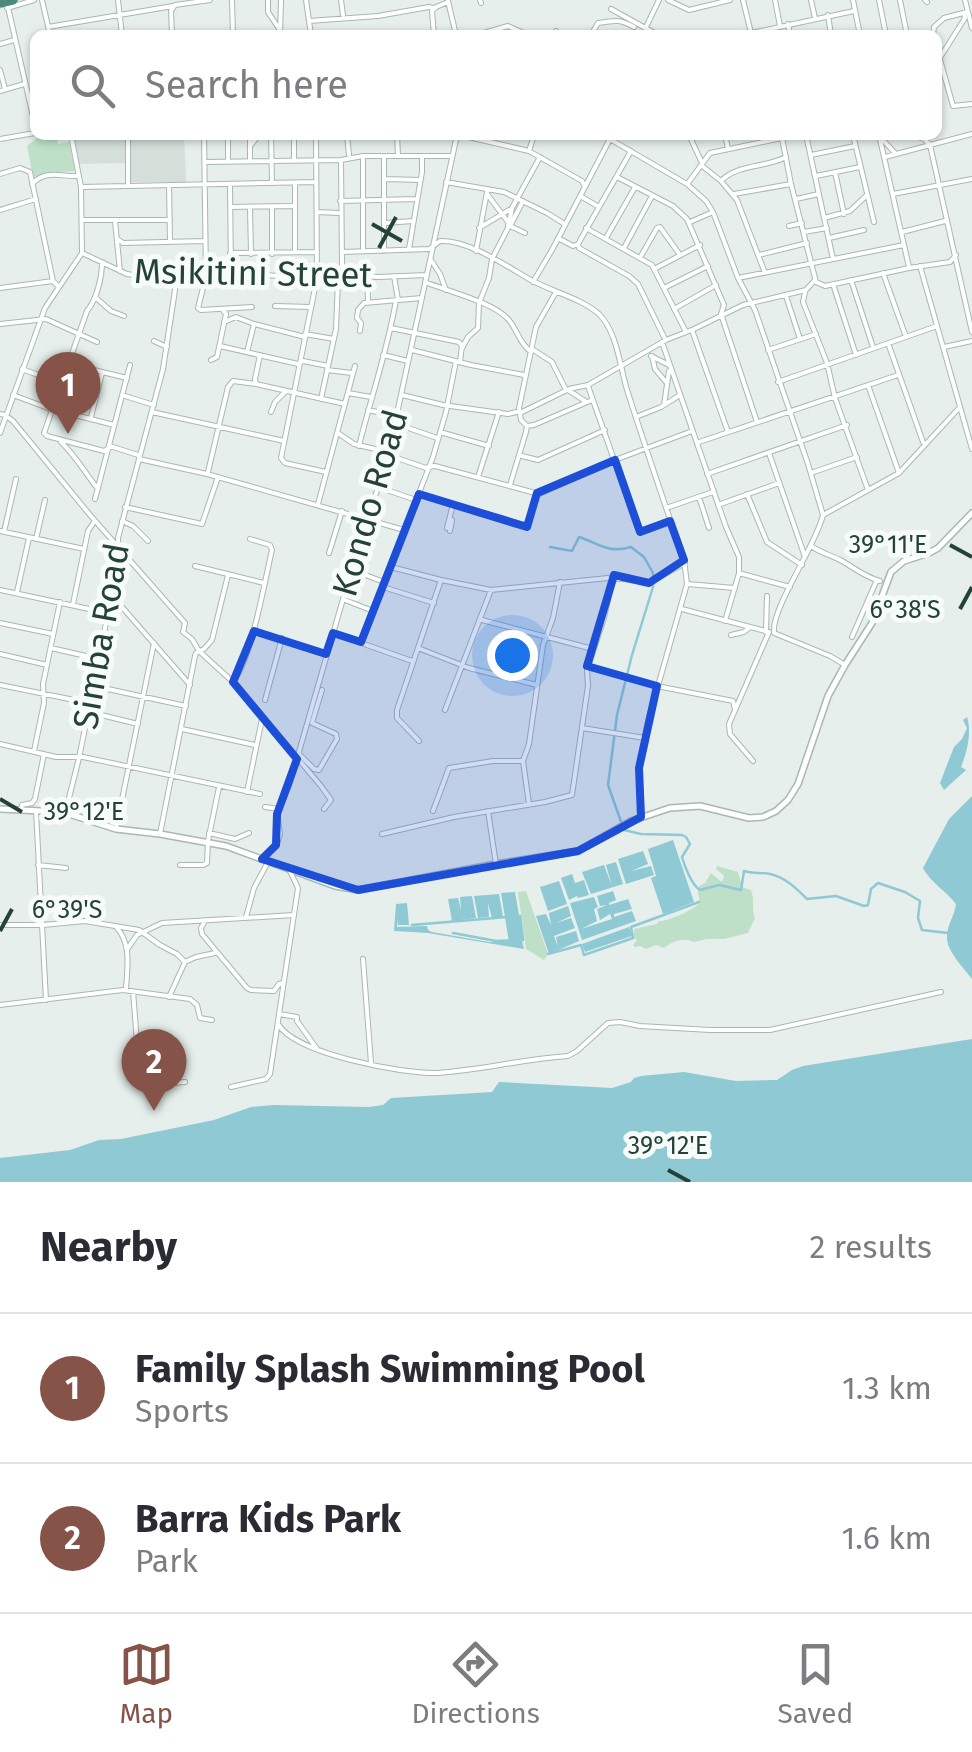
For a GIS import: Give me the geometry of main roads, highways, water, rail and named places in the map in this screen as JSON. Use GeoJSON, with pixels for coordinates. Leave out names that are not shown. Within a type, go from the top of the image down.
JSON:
{"type":"FeatureCollection","features":[{"type":"Feature","properties":{"kind":"water"},"geometry":{"type":"Polygon","coordinates":[[[967,717],[968,742],[961,767],[966,770],[944,790],[940,783],[954,747],[967,728],[963,720],[967,717]]]}},
{"type":"Feature","properties":{"kind":"water"},"geometry":{"type":"Polygon","coordinates":[[[972,796],[972,979],[947,942],[956,904],[923,868],[949,819],[972,796]]]}},
{"type":"Feature","properties":{"kind":"water"},"geometry":{"type":"Polygon","coordinates":[[[673,840],[694,902],[663,914],[651,878],[656,876],[648,849],[673,840]]]}},
{"type":"Feature","properties":{"kind":"water"},"geometry":{"type":"Polygon","coordinates":[[[643,851],[648,864],[631,871],[651,866],[654,875],[626,884],[618,859],[643,851]]]}},
{"type":"Feature","properties":{"kind":"water"},"geometry":{"type":"Polygon","coordinates":[[[616,862],[623,884],[591,894],[582,872],[604,865],[612,886],[606,865],[616,862]]]}},
{"type":"Feature","properties":{"kind":"water"},"geometry":{"type":"Polygon","coordinates":[[[572,874],[575,883],[584,880],[589,895],[569,900],[561,878],[572,874]]]}},
{"type":"Feature","properties":{"kind":"water"},"geometry":{"type":"Polygon","coordinates":[[[559,881],[567,904],[548,911],[540,887],[559,881]]]}},
{"type":"Feature","properties":{"kind":"water"},"geometry":{"type":"Polygon","coordinates":[[[613,891],[616,900],[609,905],[628,899],[632,909],[614,917],[632,911],[636,921],[582,940],[570,903],[594,897],[597,921],[581,929],[612,919],[610,914],[600,920],[597,909],[607,905],[600,906],[597,896],[613,891]]]}},
{"type":"Feature","properties":{"kind":"water"},"geometry":{"type":"Polygon","coordinates":[[[515,892],[519,915],[510,917],[519,917],[523,939],[514,941],[522,941],[524,949],[394,931],[396,904],[407,903],[409,925],[398,925],[398,918],[397,927],[427,926],[432,932],[509,942],[501,893],[515,892]]]}},
{"type":"Feature","properties":{"kind":"water"},"geometry":{"type":"Polygon","coordinates":[[[499,894],[503,917],[492,918],[488,903],[489,917],[478,918],[474,896],[499,894]]]}},
{"type":"Feature","properties":{"kind":"water"},"geometry":{"type":"Polygon","coordinates":[[[472,896],[476,918],[452,921],[448,899],[458,898],[461,910],[460,897],[472,896]]]}},
{"type":"Feature","properties":{"kind":"water"},"geometry":{"type":"Polygon","coordinates":[[[568,906],[571,916],[556,923],[571,918],[575,928],[554,936],[558,947],[556,937],[576,931],[579,941],[549,954],[536,916],[546,914],[551,925],[549,913],[568,906]]]}},
{"type":"Feature","properties":{"kind":"water"},"geometry":{"type":"Polygon","coordinates":[[[629,927],[632,936],[585,952],[582,944],[629,927]]]}},
{"type":"Feature","properties":{"kind":"water"},"geometry":{"type":"Polygon","coordinates":[[[972,1039],[972,1182],[0,1182],[0,1158],[70,1150],[99,1140],[214,1120],[251,1107],[369,1107],[383,1105],[391,1098],[492,1092],[499,1082],[612,1088],[641,1076],[684,1072],[736,1081],[777,1080],[803,1066],[972,1039]]]}},
{"type":"Feature","properties":{"kind":"waterway"},"geometry":{"type":"LineString","coordinates":[[550,547],[572,551],[579,537],[610,549],[631,547],[644,557],[653,573],[653,587],[617,715],[608,785],[624,830],[686,837],[690,844],[682,857],[700,890],[719,885],[741,890],[744,871],[781,878],[807,899],[836,896],[864,906],[878,883],[920,901],[918,918],[922,930],[948,933]]}},
{"type":"Feature","properties":{"kind":"waterway"},"geometry":{"type":"LineString","coordinates":[[548,954],[581,945],[584,955],[633,938],[631,927],[699,902]]}},
{"type":"Feature","properties":{"kind":"waterway"},"geometry":{"type":"LineString","coordinates":[[412,925],[520,916],[523,940],[496,941],[453,933]]}},
{"type":"Feature","properties":{"kind":"place","name":"Family Splash Swimming Pool"},"geometry":{"type":"Point","coordinates":[68,434]}},
{"type":"Feature","properties":{"kind":"place","name":"Barra Kids Park"},"geometry":{"type":"Point","coordinates":[154,1111]}}]}
